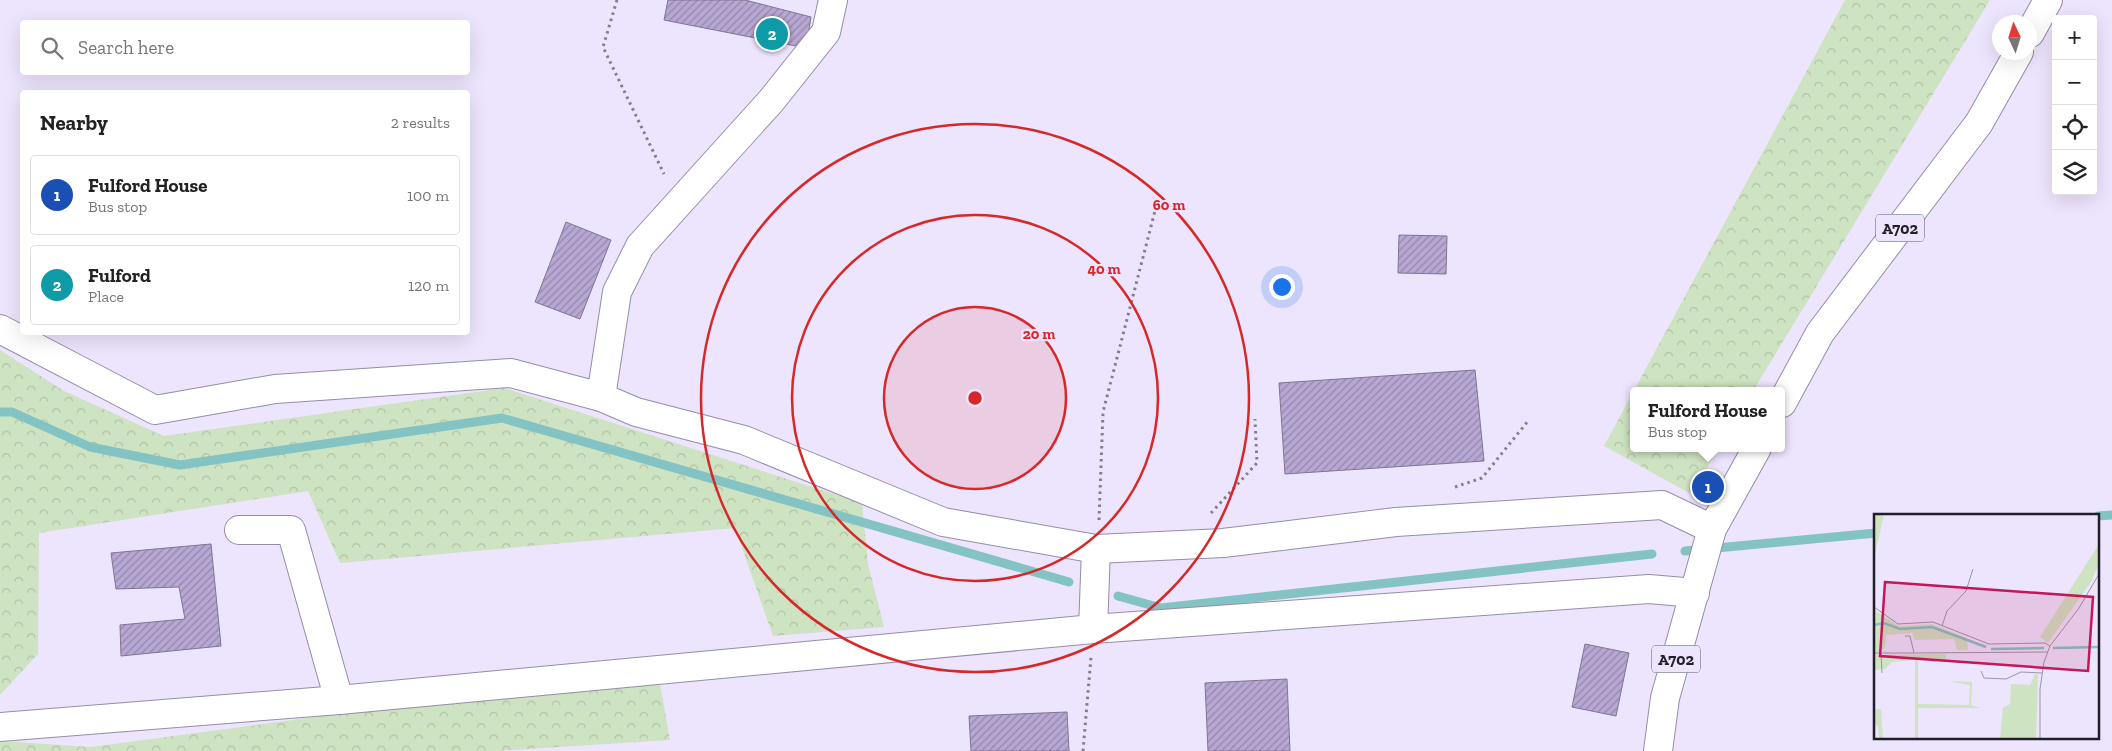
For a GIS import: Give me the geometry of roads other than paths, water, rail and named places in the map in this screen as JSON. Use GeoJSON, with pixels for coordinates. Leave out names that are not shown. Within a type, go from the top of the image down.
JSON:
{"type":"FeatureCollection","features":[{"type":"Feature","properties":{"kind":"main road"},"geometry":{"type":"LineString","coordinates":[[601,398],[617,292],[640,246],[771,101],[826,32],[833,0]]}},
{"type":"Feature","properties":{"kind":"main road"},"geometry":{"type":"LineString","coordinates":[[2037,20],[2048,0]]}},
{"type":"Feature","properties":{"kind":"main road","name":"A702"},"geometry":{"type":"LineString","coordinates":[[1785,397],[1820,333],[1979,123],[2014,60]]}},
{"type":"Feature","properties":{"kind":"main road"},"geometry":{"type":"LineString","coordinates":[[0,329],[154,410],[275,389],[511,373],[601,398],[636,412],[744,440],[943,522],[1096,549],[1223,543],[1396,522],[1662,505],[1712,530]]}},
{"type":"Feature","properties":{"kind":"main road","name":"A702"},"geometry":{"type":"LineString","coordinates":[[1658,751],[1665,698],[1712,530],[1755,452]]}},
{"type":"Feature","properties":{"kind":"main road"},"geometry":{"type":"LineString","coordinates":[[239,530],[291,530],[339,700]]}},
{"type":"Feature","properties":{"kind":"main road"},"geometry":{"type":"LineString","coordinates":[[1093,629],[1096,549]]}},
{"type":"Feature","properties":{"kind":"main road"},"geometry":{"type":"LineString","coordinates":[[2,734],[339,700],[1093,629],[1649,589],[1698,581]]}},
{"type":"Feature","properties":{"kind":"waterway"},"geometry":{"type":"LineString","coordinates":[[0,412],[12,412],[90,447],[180,465],[502,418],[1069,582]]}},
{"type":"Feature","properties":{"kind":"waterway"},"geometry":{"type":"LineString","coordinates":[[2100,516],[2112,515]]}},
{"type":"Feature","properties":{"kind":"waterway"},"geometry":{"type":"LineString","coordinates":[[1685,551],[1874,533]]}},
{"type":"Feature","properties":{"kind":"waterway"},"geometry":{"type":"LineString","coordinates":[[1118,596],[1161,608],[1652,554]]}},
{"type":"Feature","properties":{"kind":"place","name":"Fulford"},"geometry":{"type":"Point","coordinates":[772,34]}},
{"type":"Feature","properties":{"kind":"place","name":"Fulford House"},"geometry":{"type":"Point","coordinates":[1708,487]}}]}
